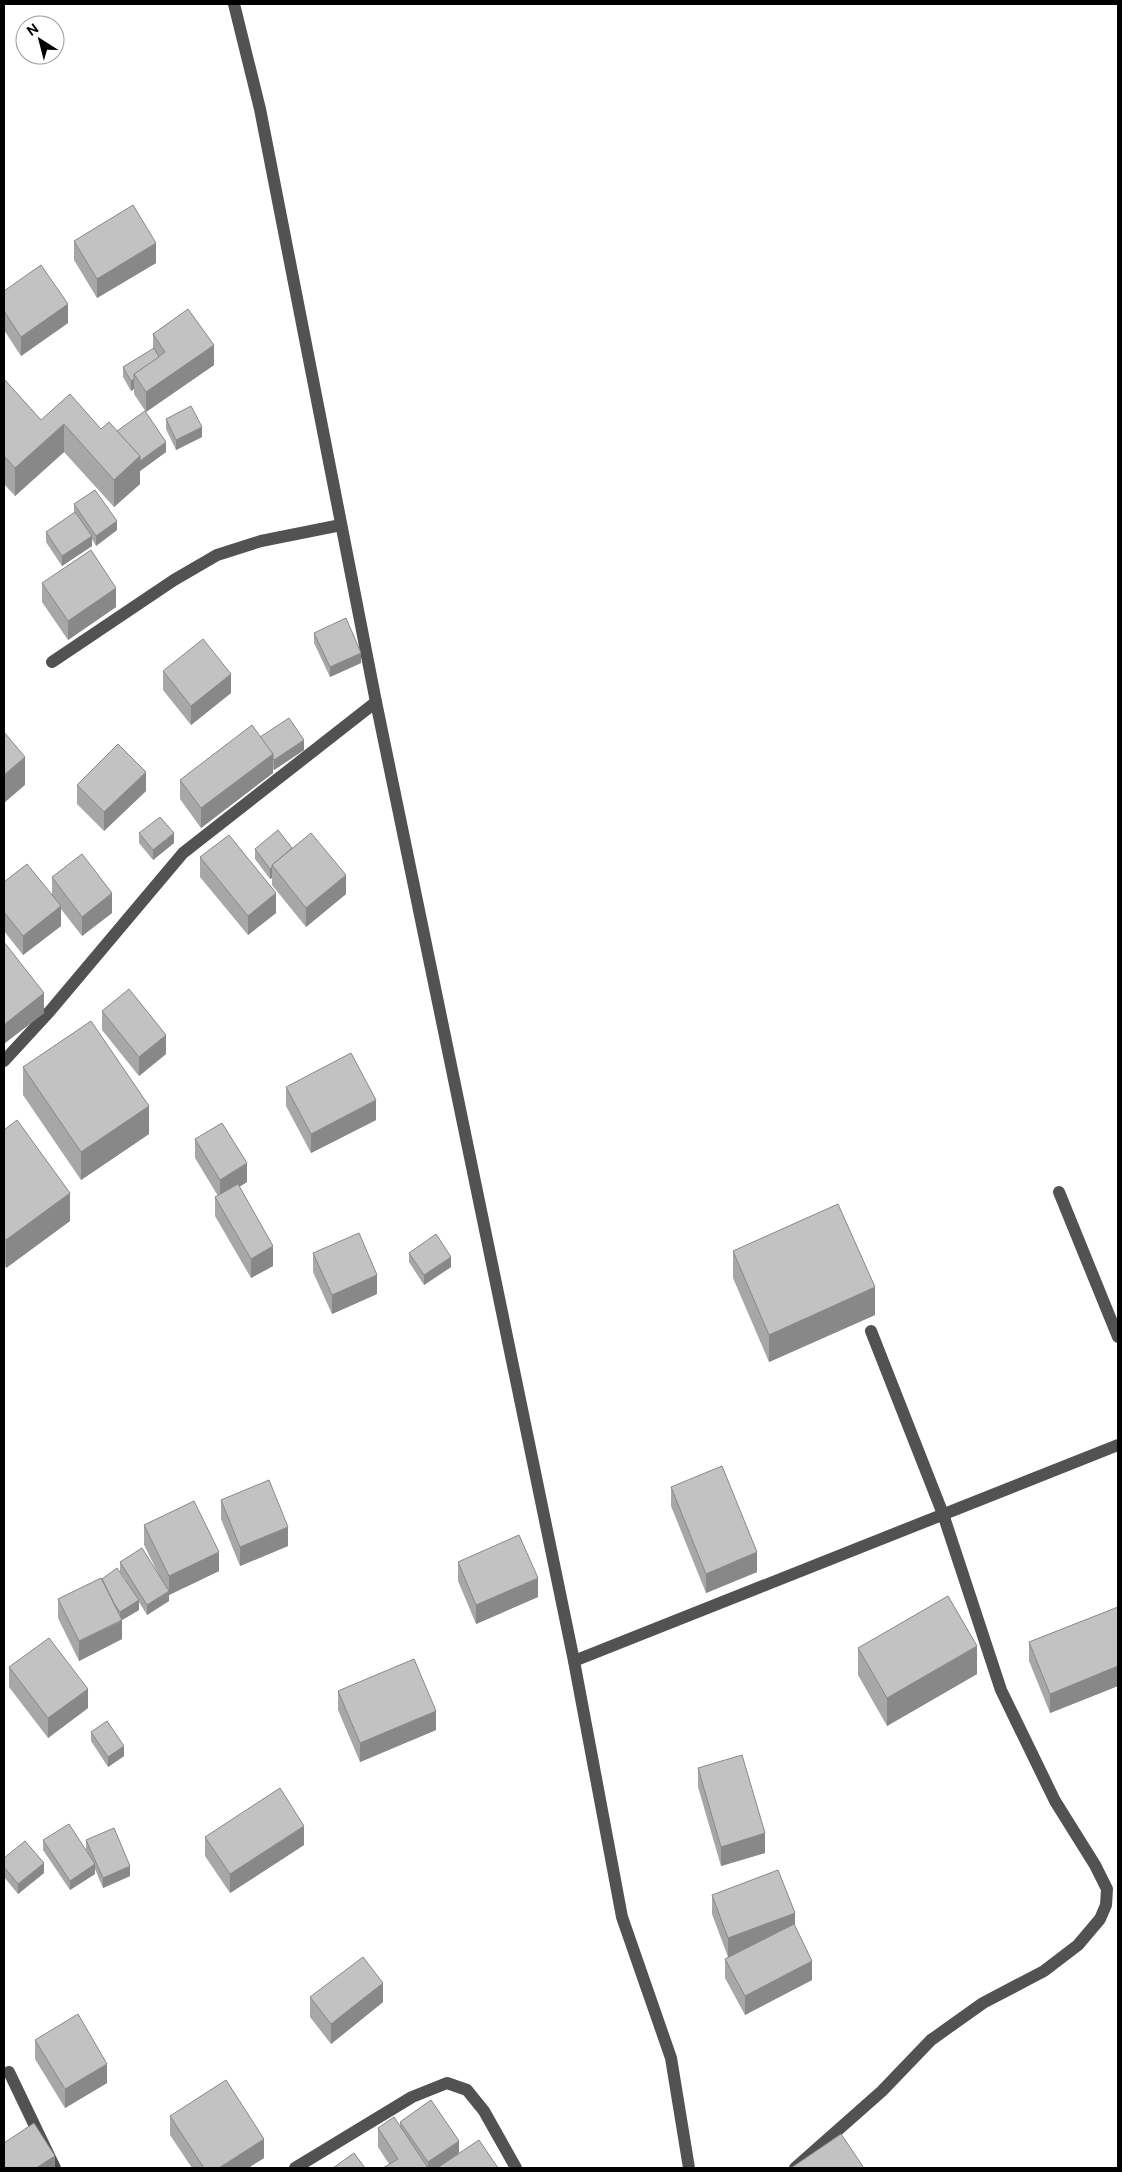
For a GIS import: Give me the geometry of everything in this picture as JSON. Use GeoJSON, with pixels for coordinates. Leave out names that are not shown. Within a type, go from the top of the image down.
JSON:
{"type":"FeatureCollection","features":[{"type":"Feature","properties":{"kind":"street"},"geometry":{"type":"LineString","coordinates":[[234,4],[260,110],[376,702],[574,1661],[622,1917],[671,2058],[688,2168]]}},
{"type":"Feature","properties":{"kind":"street"},"geometry":{"type":"LineString","coordinates":[[52,662],[174,580],[217,555],[261,541],[341,525]]}},
{"type":"Feature","properties":{"kind":"street"},"geometry":{"type":"LineString","coordinates":[[4,1061],[50,1011],[183,853],[376,702]]}},
{"type":"Feature","properties":{"kind":"street"},"geometry":{"type":"LineString","coordinates":[[1059,1192],[1118,1337]]}},
{"type":"Feature","properties":{"kind":"street"},"geometry":{"type":"LineString","coordinates":[[795,2168],[882,2092],[931,2040],[983,2003],[1044,1970],[1078,1945],[1100,1919],[1106,1905],[1107,1889],[1095,1865],[1055,1802],[1001,1690],[943,1514],[871,1331]]}},
{"type":"Feature","properties":{"kind":"street"},"geometry":{"type":"LineString","coordinates":[[574,1661],[1118,1445]]}},
{"type":"Feature","properties":{"kind":"street"},"geometry":{"type":"LineString","coordinates":[[9,2072],[55,2168]]}},
{"type":"Feature","properties":{"kind":"street"},"geometry":{"type":"LineString","coordinates":[[295,2168],[412,2097],[447,2083],[467,2090],[484,2111],[516,2168]]}},
{"type":"Feature","properties":{"kind":"building"},"geometry":{"type":"Polygon","coordinates":[[[133,205],[156,243],[97,279],[74,241],[133,205]]]}},
{"type":"Feature","properties":{"kind":"building"},"geometry":{"type":"Polygon","coordinates":[[[41,265],[68,304],[21,337],[4,311],[4,291],[41,265]]]}},
{"type":"Feature","properties":{"kind":"building"},"geometry":{"type":"Polygon","coordinates":[[[188,309],[214,345],[146,392],[134,374],[165,352],[153,334],[188,309]]]}},
{"type":"Feature","properties":{"kind":"building"},"geometry":{"type":"Polygon","coordinates":[[[154,348],[159,357],[134,374],[134,379],[131,381],[123,367],[154,348]]]}},
{"type":"Feature","properties":{"kind":"building"},"geometry":{"type":"Polygon","coordinates":[[[4,379],[41,420],[70,394],[101,429],[109,422],[140,456],[114,480],[64,424],[15,468],[4,456],[4,379]]]}},
{"type":"Feature","properties":{"kind":"building"},"geometry":{"type":"Polygon","coordinates":[[[191,406],[202,427],[176,440],[166,419],[191,406]]]}},
{"type":"Feature","properties":{"kind":"building"},"geometry":{"type":"Polygon","coordinates":[[[145,411],[166,442],[140,461],[140,456],[117,431],[145,411]]]}},
{"type":"Feature","properties":{"kind":"building"},"geometry":{"type":"Polygon","coordinates":[[[95,490],[117,521],[96,536],[74,504],[95,490]]]}},
{"type":"Feature","properties":{"kind":"building"},"geometry":{"type":"Polygon","coordinates":[[[75,512],[92,536],[62,556],[46,532],[75,512]]]}},
{"type":"Feature","properties":{"kind":"building"},"geometry":{"type":"Polygon","coordinates":[[[91,550],[116,588],[68,621],[42,583],[91,550]]]}},
{"type":"Feature","properties":{"kind":"building"},"geometry":{"type":"Polygon","coordinates":[[[346,618],[361,653],[330,667],[314,633],[346,618]]]}},
{"type":"Feature","properties":{"kind":"building"},"geometry":{"type":"Polygon","coordinates":[[[203,639],[231,674],[191,706],[163,671],[203,639]]]}},
{"type":"Feature","properties":{"kind":"building"},"geometry":{"type":"Polygon","coordinates":[[[289,718],[304,740],[274,760],[273,754],[260,737],[289,718]]]}},
{"type":"Feature","properties":{"kind":"building"},"geometry":{"type":"Polygon","coordinates":[[[252,725],[273,754],[201,808],[180,780],[252,725]]]}},
{"type":"Feature","properties":{"kind":"building"},"geometry":{"type":"Polygon","coordinates":[[[4,732],[25,757],[4,775],[4,732]]]}},
{"type":"Feature","properties":{"kind":"building"},"geometry":{"type":"Polygon","coordinates":[[[118,744],[146,772],[104,812],[77,785],[118,744]]]}},
{"type":"Feature","properties":{"kind":"building"},"geometry":{"type":"Polygon","coordinates":[[[160,817],[174,833],[153,850],[139,833],[160,817]]]}},
{"type":"Feature","properties":{"kind":"building"},"geometry":{"type":"Polygon","coordinates":[[[278,830],[292,848],[272,865],[270,869],[255,849],[278,830]]]}},
{"type":"Feature","properties":{"kind":"building"},"geometry":{"type":"Polygon","coordinates":[[[311,833],[346,875],[306,908],[272,865],[311,833]]]}},
{"type":"Feature","properties":{"kind":"building"},"geometry":{"type":"Polygon","coordinates":[[[229,835],[276,893],[248,916],[200,857],[229,835]]]}},
{"type":"Feature","properties":{"kind":"building"},"geometry":{"type":"Polygon","coordinates":[[[82,854],[112,893],[82,917],[52,877],[82,854]]]}},
{"type":"Feature","properties":{"kind":"building"},"geometry":{"type":"Polygon","coordinates":[[[27,864],[61,906],[23,936],[4,912],[4,882],[27,864]]]}},
{"type":"Feature","properties":{"kind":"building"},"geometry":{"type":"Polygon","coordinates":[[[4,942],[44,993],[5,1024],[4,1023],[4,942]]]}},
{"type":"Feature","properties":{"kind":"building"},"geometry":{"type":"Polygon","coordinates":[[[129,989],[166,1035],[139,1057],[102,1011],[129,989]]]}},
{"type":"Feature","properties":{"kind":"building"},"geometry":{"type":"Polygon","coordinates":[[[91,1021],[149,1106],[81,1152],[23,1067],[91,1021]]]}},
{"type":"Feature","properties":{"kind":"building"},"geometry":{"type":"Polygon","coordinates":[[[351,1053],[376,1100],[311,1134],[286,1087],[351,1053]]]}},
{"type":"Feature","properties":{"kind":"building"},"geometry":{"type":"Polygon","coordinates":[[[17,1120],[70,1193],[6,1240],[4,1237],[4,1130],[17,1120]]]}},
{"type":"Feature","properties":{"kind":"building"},"geometry":{"type":"Polygon","coordinates":[[[222,1123],[247,1163],[220,1180],[195,1139],[222,1123]]]}},
{"type":"Feature","properties":{"kind":"building"},"geometry":{"type":"Polygon","coordinates":[[[238,1184],[273,1246],[251,1259],[215,1197],[238,1184]]]}},
{"type":"Feature","properties":{"kind":"building"},"geometry":{"type":"Polygon","coordinates":[[[838,1204],[875,1287],[769,1335],[733,1251],[838,1204]]]}},
{"type":"Feature","properties":{"kind":"building"},"geometry":{"type":"Polygon","coordinates":[[[359,1233],[377,1275],[332,1295],[313,1253],[359,1233]]]}},
{"type":"Feature","properties":{"kind":"building"},"geometry":{"type":"Polygon","coordinates":[[[436,1234],[451,1257],[424,1275],[409,1253],[436,1234]]]}},
{"type":"Feature","properties":{"kind":"building"},"geometry":{"type":"Polygon","coordinates":[[[722,1466],[757,1552],[706,1574],[671,1487],[722,1466]]]}},
{"type":"Feature","properties":{"kind":"building"},"geometry":{"type":"Polygon","coordinates":[[[269,1480],[288,1527],[240,1547],[221,1500],[269,1480]]]}},
{"type":"Feature","properties":{"kind":"building"},"geometry":{"type":"Polygon","coordinates":[[[194,1501],[219,1552],[169,1576],[144,1525],[194,1501]]]}},
{"type":"Feature","properties":{"kind":"building"},"geometry":{"type":"Polygon","coordinates":[[[519,1535],[538,1578],[476,1605],[458,1562],[519,1535]]]}},
{"type":"Feature","properties":{"kind":"building"},"geometry":{"type":"Polygon","coordinates":[[[142,1548],[169,1591],[147,1605],[120,1562],[142,1548]]]}},
{"type":"Feature","properties":{"kind":"building"},"geometry":{"type":"Polygon","coordinates":[[[117,1568],[139,1600],[120,1612],[102,1579],[117,1568]]]}},
{"type":"Feature","properties":{"kind":"building"},"geometry":{"type":"Polygon","coordinates":[[[101,1578],[122,1620],[79,1641],[58,1599],[101,1578]]]}},
{"type":"Feature","properties":{"kind":"building"},"geometry":{"type":"Polygon","coordinates":[[[948,1596],[977,1646],[887,1698],[858,1648],[948,1596]]]}},
{"type":"Feature","properties":{"kind":"building"},"geometry":{"type":"Polygon","coordinates":[[[1118,1607],[1118,1666],[1050,1694],[1029,1642],[1118,1607]]]}},
{"type":"Feature","properties":{"kind":"building"},"geometry":{"type":"Polygon","coordinates":[[[49,1638],[88,1689],[48,1718],[9,1667],[49,1638]]]}},
{"type":"Feature","properties":{"kind":"building"},"geometry":{"type":"Polygon","coordinates":[[[414,1659],[436,1711],[360,1743],[338,1691],[414,1659]]]}},
{"type":"Feature","properties":{"kind":"building"},"geometry":{"type":"Polygon","coordinates":[[[107,1721],[124,1746],[108,1757],[91,1732],[107,1721]]]}},
{"type":"Feature","properties":{"kind":"building"},"geometry":{"type":"Polygon","coordinates":[[[742,1755],[765,1833],[721,1847],[698,1768],[742,1755]]]}},
{"type":"Feature","properties":{"kind":"building"},"geometry":{"type":"Polygon","coordinates":[[[280,1788],[304,1826],[230,1874],[205,1837],[280,1788]]]}},
{"type":"Feature","properties":{"kind":"building"},"geometry":{"type":"Polygon","coordinates":[[[69,1824],[95,1864],[70,1881],[43,1840],[69,1824]]]}},
{"type":"Feature","properties":{"kind":"building"},"geometry":{"type":"Polygon","coordinates":[[[114,1828],[130,1866],[103,1878],[86,1840],[114,1828]]]}},
{"type":"Feature","properties":{"kind":"building"},"geometry":{"type":"Polygon","coordinates":[[[25,1841],[44,1863],[18,1884],[4,1867],[4,1858],[25,1841]]]}},
{"type":"Feature","properties":{"kind":"building"},"geometry":{"type":"Polygon","coordinates":[[[778,1870],[795,1913],[728,1938],[712,1895],[778,1870]]]}},
{"type":"Feature","properties":{"kind":"building"},"geometry":{"type":"Polygon","coordinates":[[[794,1924],[812,1961],[745,1996],[725,1959],[794,1924]]]}},
{"type":"Feature","properties":{"kind":"building"},"geometry":{"type":"Polygon","coordinates":[[[363,1957],[383,1983],[331,2024],[310,1997],[363,1957]]]}},
{"type":"Feature","properties":{"kind":"building"},"geometry":{"type":"Polygon","coordinates":[[[78,2014],[107,2064],[65,2089],[35,2040],[78,2014]]]}},
{"type":"Feature","properties":{"kind":"building"},"geometry":{"type":"Polygon","coordinates":[[[226,2080],[264,2139],[219,2168],[204,2168],[170,2116],[226,2080]]]}},
{"type":"Feature","properties":{"kind":"building"},"geometry":{"type":"Polygon","coordinates":[[[431,2100],[459,2141],[428,2162],[400,2122],[431,2100]]]}},
{"type":"Feature","properties":{"kind":"building"},"geometry":{"type":"Polygon","coordinates":[[[394,2117],[428,2168],[383,2168],[398,2159],[378,2128],[394,2117]]]}},
{"type":"Feature","properties":{"kind":"building"},"geometry":{"type":"Polygon","coordinates":[[[34,2123],[55,2156],[36,2168],[4,2168],[4,2143],[34,2123]]]}},
{"type":"Feature","properties":{"kind":"building"},"geometry":{"type":"Polygon","coordinates":[[[841,2134],[864,2168],[791,2168],[841,2134]]]}},
{"type":"Feature","properties":{"kind":"building"},"geometry":{"type":"Polygon","coordinates":[[[479,2140],[498,2168],[437,2168],[479,2140]]]}},
{"type":"Feature","properties":{"kind":"building"},"geometry":{"type":"Polygon","coordinates":[[[354,2153],[365,2168],[333,2168],[354,2153]]]}}]}
